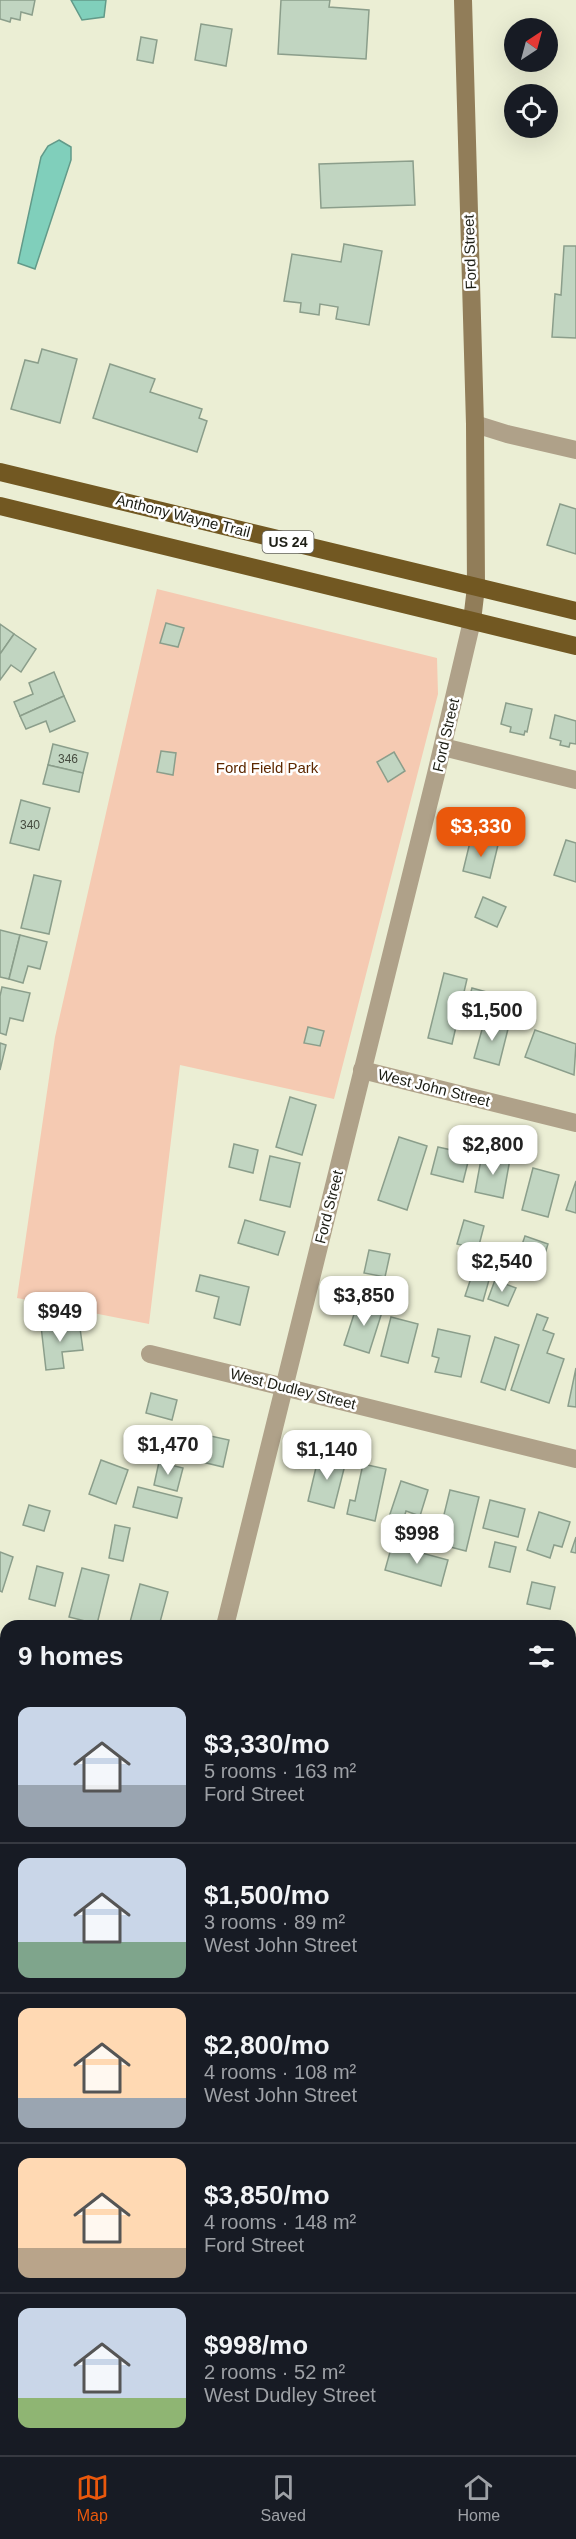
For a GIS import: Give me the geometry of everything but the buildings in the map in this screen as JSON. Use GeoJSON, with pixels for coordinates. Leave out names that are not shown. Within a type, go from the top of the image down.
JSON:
{"type":"FeatureCollection","features":[{"type":"Feature","properties":{"kind":"highway","name":"Anthony Wayne Trail"},"geometry":{"type":"LineString","coordinates":[[0,472],[576,611]]}},
{"type":"Feature","properties":{"kind":"highway","name":"US 24"},"geometry":{"type":"LineString","coordinates":[[0,506],[576,646]]}},
{"type":"Feature","properties":{"kind":"main road","name":"Ford Street"},"geometry":{"type":"LineString","coordinates":[[463,0],[475,424],[476,586],[472,621]]}},
{"type":"Feature","properties":{"kind":"street"},"geometry":{"type":"LineString","coordinates":[[475,424],[576,450]]}},
{"type":"Feature","properties":{"kind":"street","name":"Ford Street"},"geometry":{"type":"LineString","coordinates":[[226,1620],[443,747],[472,621]]}},
{"type":"Feature","properties":{"kind":"street"},"geometry":{"type":"LineString","coordinates":[[443,747],[576,780]]}},
{"type":"Feature","properties":{"kind":"street","name":"West John Street"},"geometry":{"type":"LineString","coordinates":[[363,1070],[576,1123]]}},
{"type":"Feature","properties":{"kind":"street","name":"West Dudley Street"},"geometry":{"type":"LineString","coordinates":[[150,1354],[576,1459]]}},
{"type":"Feature","properties":{"kind":"green space","name":"Ford Field Park"},"geometry":{"type":"Polygon","coordinates":[[[157,589],[437,658],[438,694],[334,1099],[180,1065],[149,1324],[17,1298],[55,1037],[157,589]]]}},
{"type":"Feature","properties":{"kind":"water"},"geometry":{"type":"Polygon","coordinates":[[[71,0],[106,0],[104,17],[82,20],[71,0]]]}},
{"type":"Feature","properties":{"kind":"water"},"geometry":{"type":"Polygon","coordinates":[[[59,140],[71,147],[71,160],[35,269],[18,263],[41,157],[48,146],[59,140]]]}}]}
